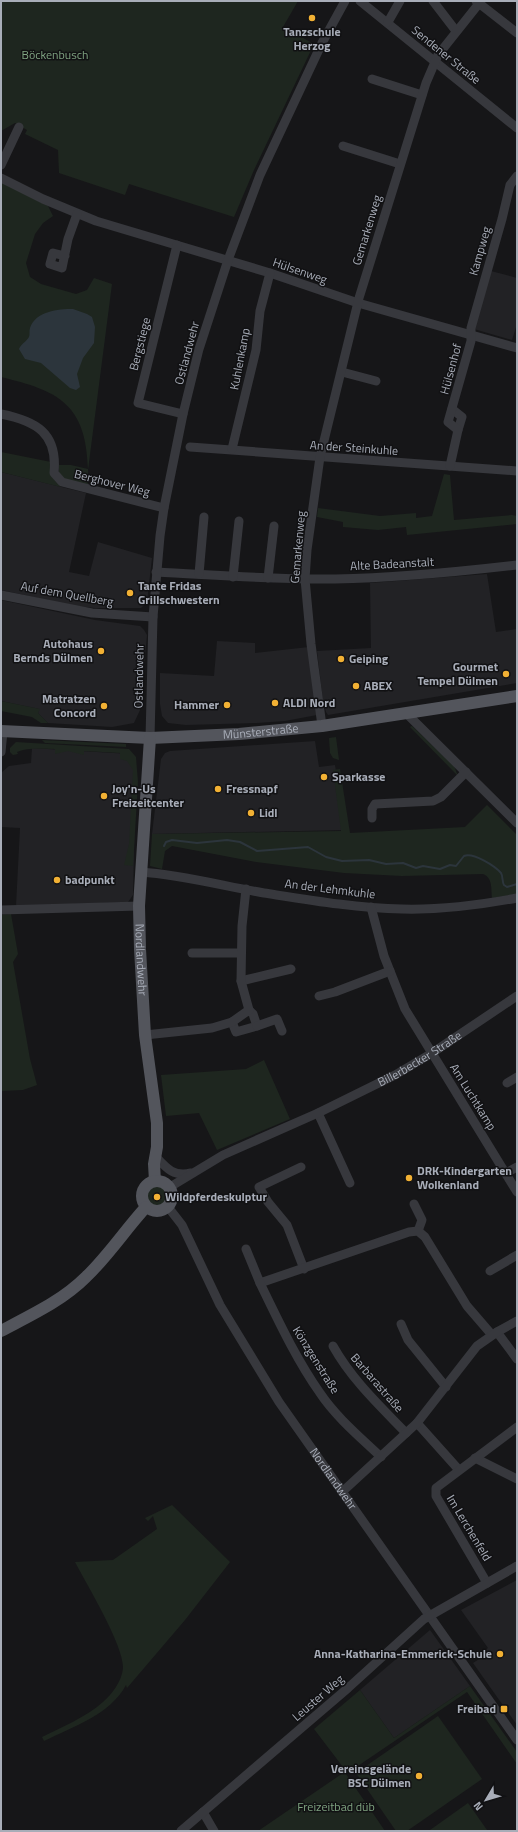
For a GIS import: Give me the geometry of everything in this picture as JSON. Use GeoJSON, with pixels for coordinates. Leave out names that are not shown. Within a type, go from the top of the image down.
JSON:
{"type":"FeatureCollection","features":[{"type":"Feature","properties":{"kind":"main road","name":"Münsterstraße"},"geometry":{"type":"LineString","coordinates":[[2,731],[150,738],[239,734],[322,726],[517,696]]}},
{"type":"Feature","properties":{"kind":"main road","name":"Nordlandwehr"},"geometry":{"type":"LineString","coordinates":[[150,738],[139,906],[145,1035],[158,1138],[154,1164],[155,1181]]}},
{"type":"Feature","properties":{"kind":"main road"},"geometry":{"type":"LineString","coordinates":[[155,1181],[163,1182],[170,1188],[172,1197],[168,1207],[164,1210],[155,1211],[146,1207],[143,1203],[141,1194],[146,1185],[155,1181]]}},
{"type":"Feature","properties":{"kind":"main road"},"geometry":{"type":"LineString","coordinates":[[1,1331],[56,1301],[86,1277],[146,1207]]}},
{"type":"Feature","properties":{"kind":"street","name":"Ostlandwehr"},"geometry":{"type":"LineString","coordinates":[[150,738],[153,617],[156,572],[164,508],[183,414],[199,349],[228,260],[260,175],[322,43],[345,1]]}},
{"type":"Feature","properties":{"kind":"street","name":"Sendener Straße"},"geometry":{"type":"LineString","coordinates":[[360,1],[388,22],[435,63],[517,128]]}},
{"type":"Feature","properties":{"kind":"street"},"geometry":{"type":"LineString","coordinates":[[388,22],[400,1]]}},
{"type":"Feature","properties":{"kind":"street"},"geometry":{"type":"LineString","coordinates":[[433,1],[456,31]]}},
{"type":"Feature","properties":{"kind":"street"},"geometry":{"type":"LineString","coordinates":[[479,2],[517,33]]}},
{"type":"Feature","properties":{"kind":"street","name":"Gemarkenweg"},"geometry":{"type":"LineString","coordinates":[[322,726],[311,644],[305,579],[307,550],[320,457],[358,303],[422,95],[438,54],[479,2]]}},
{"type":"Feature","properties":{"kind":"street"},"geometry":{"type":"LineString","coordinates":[[372,79],[422,95]]}},
{"type":"Feature","properties":{"kind":"street"},"geometry":{"type":"LineString","coordinates":[[1,165],[19,127]]}},
{"type":"Feature","properties":{"kind":"street"},"geometry":{"type":"LineString","coordinates":[[343,146],[400,164]]}},
{"type":"Feature","properties":{"kind":"street","name":"Kampweg"},"geometry":{"type":"LineString","coordinates":[[470,335],[470,328],[510,185],[517,176]]}},
{"type":"Feature","properties":{"kind":"street","name":"Hülsenweg"},"geometry":{"type":"LineString","coordinates":[[1,178],[77,214],[270,273],[358,303],[517,348]]}},
{"type":"Feature","properties":{"kind":"street"},"geometry":{"type":"LineString","coordinates":[[65,256],[68,239],[77,214]]}},
{"type":"Feature","properties":{"kind":"street","name":"Bergstiege"},"geometry":{"type":"LineString","coordinates":[[177,245],[138,403],[183,414]]}},
{"type":"Feature","properties":{"kind":"street","name":"Kuhlenkamp"},"geometry":{"type":"LineString","coordinates":[[232,449],[256,350],[260,311],[270,273]]}},
{"type":"Feature","properties":{"kind":"street","name":"Hülsenhof"},"geometry":{"type":"LineString","coordinates":[[450,466],[458,430],[448,422],[471,341],[470,335]]}},
{"type":"Feature","properties":{"kind":"street"},"geometry":{"type":"LineString","coordinates":[[342,372],[376,382]]}},
{"type":"Feature","properties":{"kind":"street","name":"Berghover Weg"},"geometry":{"type":"LineString","coordinates":[[1,414],[22,418],[37,426],[49,439],[55,455],[54,473],[62,482],[164,508]]}},
{"type":"Feature","properties":{"kind":"street","name":"An der Steinkuhle"},"geometry":{"type":"LineString","coordinates":[[190,447],[517,471]]}},
{"type":"Feature","properties":{"kind":"street"},"geometry":{"type":"LineString","coordinates":[[199,574],[204,517]]}},
{"type":"Feature","properties":{"kind":"street"},"geometry":{"type":"LineString","coordinates":[[233,577],[240,521]]}},
{"type":"Feature","properties":{"kind":"street"},"geometry":{"type":"LineString","coordinates":[[268,578],[274,526]]}},
{"type":"Feature","properties":{"kind":"street","name":"Alte Badeanstalt"},"geometry":{"type":"LineString","coordinates":[[156,572],[233,577],[336,579],[456,572],[517,565]]}},
{"type":"Feature","properties":{"kind":"street","name":"Auf dem Quellberg"},"geometry":{"type":"LineString","coordinates":[[1,594],[92,613],[153,617]]}},
{"type":"Feature","properties":{"kind":"street"},"geometry":{"type":"LineString","coordinates":[[407,714],[517,823]]}},
{"type":"Feature","properties":{"kind":"street"},"geometry":{"type":"LineString","coordinates":[[1,752],[2,731]]}},
{"type":"Feature","properties":{"kind":"street"},"geometry":{"type":"LineString","coordinates":[[372,818],[372,809],[375,804],[433,801],[441,797],[466,772]]}},
{"type":"Feature","properties":{"kind":"street","name":"An der Lehmkuhle"},"geometry":{"type":"LineString","coordinates":[[141,872],[187,877],[246,889],[371,907],[403,909],[434,908],[484,904],[517,898]]}},
{"type":"Feature","properties":{"kind":"street"},"geometry":{"type":"LineString","coordinates":[[246,889],[241,953],[241,980],[249,1010],[253,1014],[257,1026]]}},
{"type":"Feature","properties":{"kind":"street"},"geometry":{"type":"LineString","coordinates":[[1,910],[139,906]]}},
{"type":"Feature","properties":{"kind":"street","name":"Am Luchtkamp"},"geometry":{"type":"LineString","coordinates":[[371,907],[384,956],[405,1009],[517,1192]]}},
{"type":"Feature","properties":{"kind":"street"},"geometry":{"type":"LineString","coordinates":[[192,953],[241,953]]}},
{"type":"Feature","properties":{"kind":"street"},"geometry":{"type":"LineString","coordinates":[[241,980],[291,969]]}},
{"type":"Feature","properties":{"kind":"street"},"geometry":{"type":"LineString","coordinates":[[319,996],[335,992],[390,971]]}},
{"type":"Feature","properties":{"kind":"street","name":"Billerbecker Straße"},"geometry":{"type":"LineString","coordinates":[[170,1188],[194,1172],[238,1148],[318,1113],[395,1075],[432,1053],[517,996]]}},
{"type":"Feature","properties":{"kind":"street"},"geometry":{"type":"LineString","coordinates":[[145,1035],[212,1028],[232,1022],[249,1010]]}},
{"type":"Feature","properties":{"kind":"street"},"geometry":{"type":"LineString","coordinates":[[232,1022],[236,1032],[277,1019],[282,1031]]}},
{"type":"Feature","properties":{"kind":"street"},"geometry":{"type":"LineString","coordinates":[[507,1083],[517,1077]]}},
{"type":"Feature","properties":{"kind":"street"},"geometry":{"type":"LineString","coordinates":[[318,1113],[350,1183]]}},
{"type":"Feature","properties":{"kind":"street","name":"Billerbecker Straße"},"geometry":{"type":"LineString","coordinates":[[156,1157],[171,1172],[181,1175],[194,1172]]}},
{"type":"Feature","properties":{"kind":"street"},"geometry":{"type":"LineString","coordinates":[[300,1167],[259,1187],[268,1202],[287,1225],[304,1269]]}},
{"type":"Feature","properties":{"kind":"street"},"geometry":{"type":"LineString","coordinates":[[506,1173],[517,1167]]}},
{"type":"Feature","properties":{"kind":"street"},"geometry":{"type":"LineString","coordinates":[[414,1204],[422,1220],[418,1231]]}},
{"type":"Feature","properties":{"kind":"street","name":"Nordlandwehr"},"geometry":{"type":"LineString","coordinates":[[168,1207],[182,1225],[220,1305],[279,1402],[517,1740]]}},
{"type":"Feature","properties":{"kind":"street"},"geometry":{"type":"LineString","coordinates":[[260,1283],[409,1232],[418,1231],[425,1237],[468,1306],[517,1360]]}},
{"type":"Feature","properties":{"kind":"street","name":"Könzgenstraße"},"geometry":{"type":"LineString","coordinates":[[246,1249],[260,1283],[283,1330],[320,1393],[338,1414],[381,1457]]}},
{"type":"Feature","properties":{"kind":"street"},"geometry":{"type":"LineString","coordinates":[[490,1272],[517,1255]]}},
{"type":"Feature","properties":{"kind":"street"},"geometry":{"type":"LineString","coordinates":[[342,1492],[417,1423],[471,1353],[494,1334],[517,1321]]}},
{"type":"Feature","properties":{"kind":"street"},"geometry":{"type":"LineString","coordinates":[[401,1324],[408,1340],[446,1387]]}},
{"type":"Feature","properties":{"kind":"street","name":"Barbarastraße"},"geometry":{"type":"LineString","coordinates":[[333,1346],[342,1363],[366,1392],[406,1433]]}},
{"type":"Feature","properties":{"kind":"street"},"geometry":{"type":"LineString","coordinates":[[417,1423],[459,1470]]}},
{"type":"Feature","properties":{"kind":"street","name":"Im Lerchenfeld"},"geometry":{"type":"LineString","coordinates":[[488,1583],[436,1496],[436,1488],[517,1427]]}},
{"type":"Feature","properties":{"kind":"street"},"geometry":{"type":"LineString","coordinates":[[475,1458],[517,1479]]}},
{"type":"Feature","properties":{"kind":"street","name":"Leuster Weg"},"geometry":{"type":"LineString","coordinates":[[181,1831],[348,1688],[429,1616],[517,1566]]}},
{"type":"Feature","properties":{"kind":"street"},"geometry":{"type":"LineString","coordinates":[[203,1812],[214,1831]]}},
{"type":"Feature","properties":{"kind":"shaded area"},"geometry":{"type":"Polygon","coordinates":[[[491,271],[517,278],[517,324],[512,340],[474,329],[491,271]]]}},
{"type":"Feature","properties":{"kind":"shaded area"},"geometry":{"type":"Polygon","coordinates":[[[73,309],[92,317],[95,327],[94,343],[83,358],[77,374],[80,387],[76,390],[70,388],[41,363],[25,359],[19,349],[29,337],[30,328],[37,318],[48,312],[73,309]]]}},
{"type":"Feature","properties":{"kind":"shaded area"},"geometry":{"type":"Polygon","coordinates":[[[1,472],[86,493],[69,572],[89,576],[98,542],[152,558],[147,602],[141,608],[95,608],[75,606],[1,590],[1,472]]]}},
{"type":"Feature","properties":{"kind":"shaded area"},"geometry":{"type":"Polygon","coordinates":[[[487,574],[496,632],[517,629],[517,683],[328,715],[323,701],[317,651],[371,648],[370,583],[487,574]]]}},
{"type":"Feature","properties":{"kind":"shaded area"},"geometry":{"type":"Polygon","coordinates":[[[1,600],[95,620],[140,626],[147,635],[140,710],[134,723],[112,727],[48,723],[38,713],[39,709],[1,701],[1,600]]]}},
{"type":"Feature","properties":{"kind":"shaded area"},"geometry":{"type":"Polygon","coordinates":[[[217,641],[255,643],[255,653],[309,647],[317,715],[285,721],[257,723],[186,725],[168,723],[162,716],[160,704],[160,673],[214,676],[217,641]]]}},
{"type":"Feature","properties":{"kind":"shaded area"},"geometry":{"type":"Polygon","coordinates":[[[315,741],[319,767],[335,765],[345,830],[152,834],[161,759],[165,753],[170,751],[315,741]]]}},
{"type":"Feature","properties":{"kind":"shaded area"},"geometry":{"type":"Polygon","coordinates":[[[32,748],[130,754],[136,765],[133,895],[128,902],[16,906],[20,828],[1,827],[1,773],[9,766],[31,763],[32,748]]]}},
{"type":"Feature","properties":{"kind":"shaded area","name":"Anna-Katharina-Emmerick-Schule"},"geometry":{"type":"Polygon","coordinates":[[[517,1580],[517,1725],[473,1663],[484,1656],[482,1652],[488,1648],[461,1610],[517,1580]]]}},
{"type":"Feature","properties":{"kind":"shaded area"},"geometry":{"type":"Polygon","coordinates":[[[430,1630],[470,1686],[394,1738],[360,1690],[430,1630]]]}},
{"type":"Feature","properties":{"kind":"green space","name":"Böckenbusch"},"geometry":{"type":"Polygon","coordinates":[[[1,1],[298,1],[283,27],[314,44],[254,170],[234,217],[129,184],[125,195],[59,173],[58,150],[25,134],[27,130],[15,123],[1,131],[1,1]]]}},
{"type":"Feature","properties":{"kind":"green space"},"geometry":{"type":"Polygon","coordinates":[[[1,181],[48,206],[53,216],[43,223],[35,234],[26,263],[30,277],[41,284],[76,294],[87,290],[94,278],[112,284],[88,470],[88,485],[64,479],[59,474],[59,465],[71,465],[88,469],[86,447],[82,429],[75,415],[66,404],[53,395],[39,388],[1,377],[1,181]]]}},
{"type":"Feature","properties":{"kind":"green space"},"geometry":{"type":"Polygon","coordinates":[[[1,452],[51,462],[53,476],[61,487],[1,472],[1,452]]]}},
{"type":"Feature","properties":{"kind":"green space"},"geometry":{"type":"Polygon","coordinates":[[[444,474],[450,475],[454,520],[512,515],[517,516],[517,524],[407,535],[406,527],[378,530],[343,527],[343,522],[317,517],[318,508],[380,516],[416,513],[416,518],[432,516],[444,474]]]}},
{"type":"Feature","properties":{"kind":"green space"},"geometry":{"type":"Polygon","coordinates":[[[1,701],[40,709],[38,713],[48,723],[41,723],[32,717],[1,711],[1,701]]]}},
{"type":"Feature","properties":{"kind":"green space"},"geometry":{"type":"Polygon","coordinates":[[[412,726],[454,766],[458,776],[410,727],[412,726]]]}},
{"type":"Feature","properties":{"kind":"green space"},"geometry":{"type":"Polygon","coordinates":[[[336,737],[339,760],[333,758],[330,753],[329,738],[336,737]]]}},
{"type":"Feature","properties":{"kind":"green space"},"geometry":{"type":"Polygon","coordinates":[[[42,740],[126,744],[126,747],[45,743],[42,740]]]}},
{"type":"Feature","properties":{"kind":"green space"},"geometry":{"type":"Polygon","coordinates":[[[16,742],[129,749],[136,757],[138,782],[133,866],[124,865],[129,844],[133,770],[127,761],[120,759],[120,753],[84,751],[84,755],[68,751],[55,754],[55,749],[26,749],[13,755],[10,752],[10,748],[16,742]]]}},
{"type":"Feature","properties":{"kind":"green space"},"geometry":{"type":"Polygon","coordinates":[[[340,769],[350,833],[465,827],[487,805],[517,835],[517,894],[492,898],[490,881],[483,874],[402,876],[344,873],[256,862],[172,846],[165,851],[162,869],[150,866],[152,834],[341,831],[333,770],[340,769]]]}},
{"type":"Feature","properties":{"kind":"green space"},"geometry":{"type":"Polygon","coordinates":[[[11,914],[18,954],[13,962],[30,1059],[37,1085],[23,1090],[1,1091],[1,915],[11,914]]]}},
{"type":"Feature","properties":{"kind":"green space"},"geometry":{"type":"Polygon","coordinates":[[[264,1060],[290,1119],[217,1150],[199,1113],[166,1116],[161,1075],[246,1069],[264,1060]]]}},
{"type":"Feature","properties":{"kind":"green space"},"geometry":{"type":"Polygon","coordinates":[[[157,1185],[165,1188],[168,1196],[165,1204],[157,1207],[149,1204],[146,1196],[149,1188],[157,1185]]]}},
{"type":"Feature","properties":{"kind":"green space"},"geometry":{"type":"Polygon","coordinates":[[[172,1505],[230,1562],[185,1620],[127,1688],[126,1685],[110,1704],[90,1719],[44,1741],[42,1737],[82,1717],[103,1702],[116,1687],[121,1678],[123,1668],[118,1645],[104,1615],[75,1562],[113,1560],[157,1529],[153,1516],[148,1521],[145,1518],[172,1505]]]}},
{"type":"Feature","properties":{"kind":"green space","name":"Freizeitbad düb"},"geometry":{"type":"Polygon","coordinates":[[[470,1686],[517,1752],[517,1764],[467,1692],[346,1774],[385,1831],[258,1831],[346,1771],[314,1729],[360,1690],[394,1738],[470,1686]]]}},
{"type":"Feature","properties":{"kind":"green space","name":"Vereinsgelände BSC Dülmen"},"geometry":{"type":"Polygon","coordinates":[[[438,1716],[482,1779],[407,1831],[396,1831],[356,1773],[438,1716]]]}},
{"type":"Feature","properties":{"kind":"green space"},"geometry":{"type":"Polygon","coordinates":[[[468,1803],[487,1830],[430,1830],[468,1803]]]}},
{"type":"Feature","properties":{"kind":"waterway"},"geometry":{"type":"LineString","coordinates":[[164,846],[166,842],[172,840],[197,843],[227,840],[240,842],[257,851],[308,847],[326,857],[342,861],[369,860],[386,864],[403,863],[416,868],[423,866],[440,869],[450,865],[456,866],[464,856],[468,855],[484,860],[498,870],[502,874],[504,885],[507,887],[517,884]]}},
{"type":"Feature","properties":{"kind":"place","name":"Tanzschule Herzog"},"geometry":{"type":"Point","coordinates":[312,18]}},
{"type":"Feature","properties":{"kind":"place","name":"Tante Fridas Grillschwestern"},"geometry":{"type":"Point","coordinates":[130,593]}},
{"type":"Feature","properties":{"kind":"place","name":"Autohaus Bernds Dülmen"},"geometry":{"type":"Point","coordinates":[101,651]}},
{"type":"Feature","properties":{"kind":"place","name":"Geiping"},"geometry":{"type":"Point","coordinates":[341,659]}},
{"type":"Feature","properties":{"kind":"place","name":"Gourmet Tempel Dülmen"},"geometry":{"type":"Point","coordinates":[506,674]}},
{"type":"Feature","properties":{"kind":"place","name":"ABEX"},"geometry":{"type":"Point","coordinates":[356,686]}},
{"type":"Feature","properties":{"kind":"place","name":"ALDI Nord"},"geometry":{"type":"Point","coordinates":[275,703]}},
{"type":"Feature","properties":{"kind":"place","name":"Hammer"},"geometry":{"type":"Point","coordinates":[227,705]}},
{"type":"Feature","properties":{"kind":"place","name":"Matratzen Concord"},"geometry":{"type":"Point","coordinates":[104,706]}},
{"type":"Feature","properties":{"kind":"place","name":"Sparkasse"},"geometry":{"type":"Point","coordinates":[324,777]}},
{"type":"Feature","properties":{"kind":"place","name":"Fressnapf"},"geometry":{"type":"Point","coordinates":[218,789]}},
{"type":"Feature","properties":{"kind":"place","name":"Joy'n-Us Freizeitcenter"},"geometry":{"type":"Point","coordinates":[104,796]}},
{"type":"Feature","properties":{"kind":"place","name":"Lidl"},"geometry":{"type":"Point","coordinates":[251,813]}},
{"type":"Feature","properties":{"kind":"place","name":"badpunkt"},"geometry":{"type":"Point","coordinates":[57,880]}},
{"type":"Feature","properties":{"kind":"place","name":"DRK-Kindergarten Wolkenland"},"geometry":{"type":"Point","coordinates":[409,1178]}},
{"type":"Feature","properties":{"kind":"place","name":"Wildpferdeskulptur"},"geometry":{"type":"Point","coordinates":[157,1197]}},
{"type":"Feature","properties":{"kind":"place","name":"Anna-Katharina-Emmerick-Schule"},"geometry":{"type":"Point","coordinates":[500,1654]}},
{"type":"Feature","properties":{"kind":"place","name":"Freibad"},"geometry":{"type":"Point","coordinates":[504,1709]}},
{"type":"Feature","properties":{"kind":"place","name":"Vereinsgelände BSC Dülmen"},"geometry":{"type":"Point","coordinates":[419,1776]}}]}
